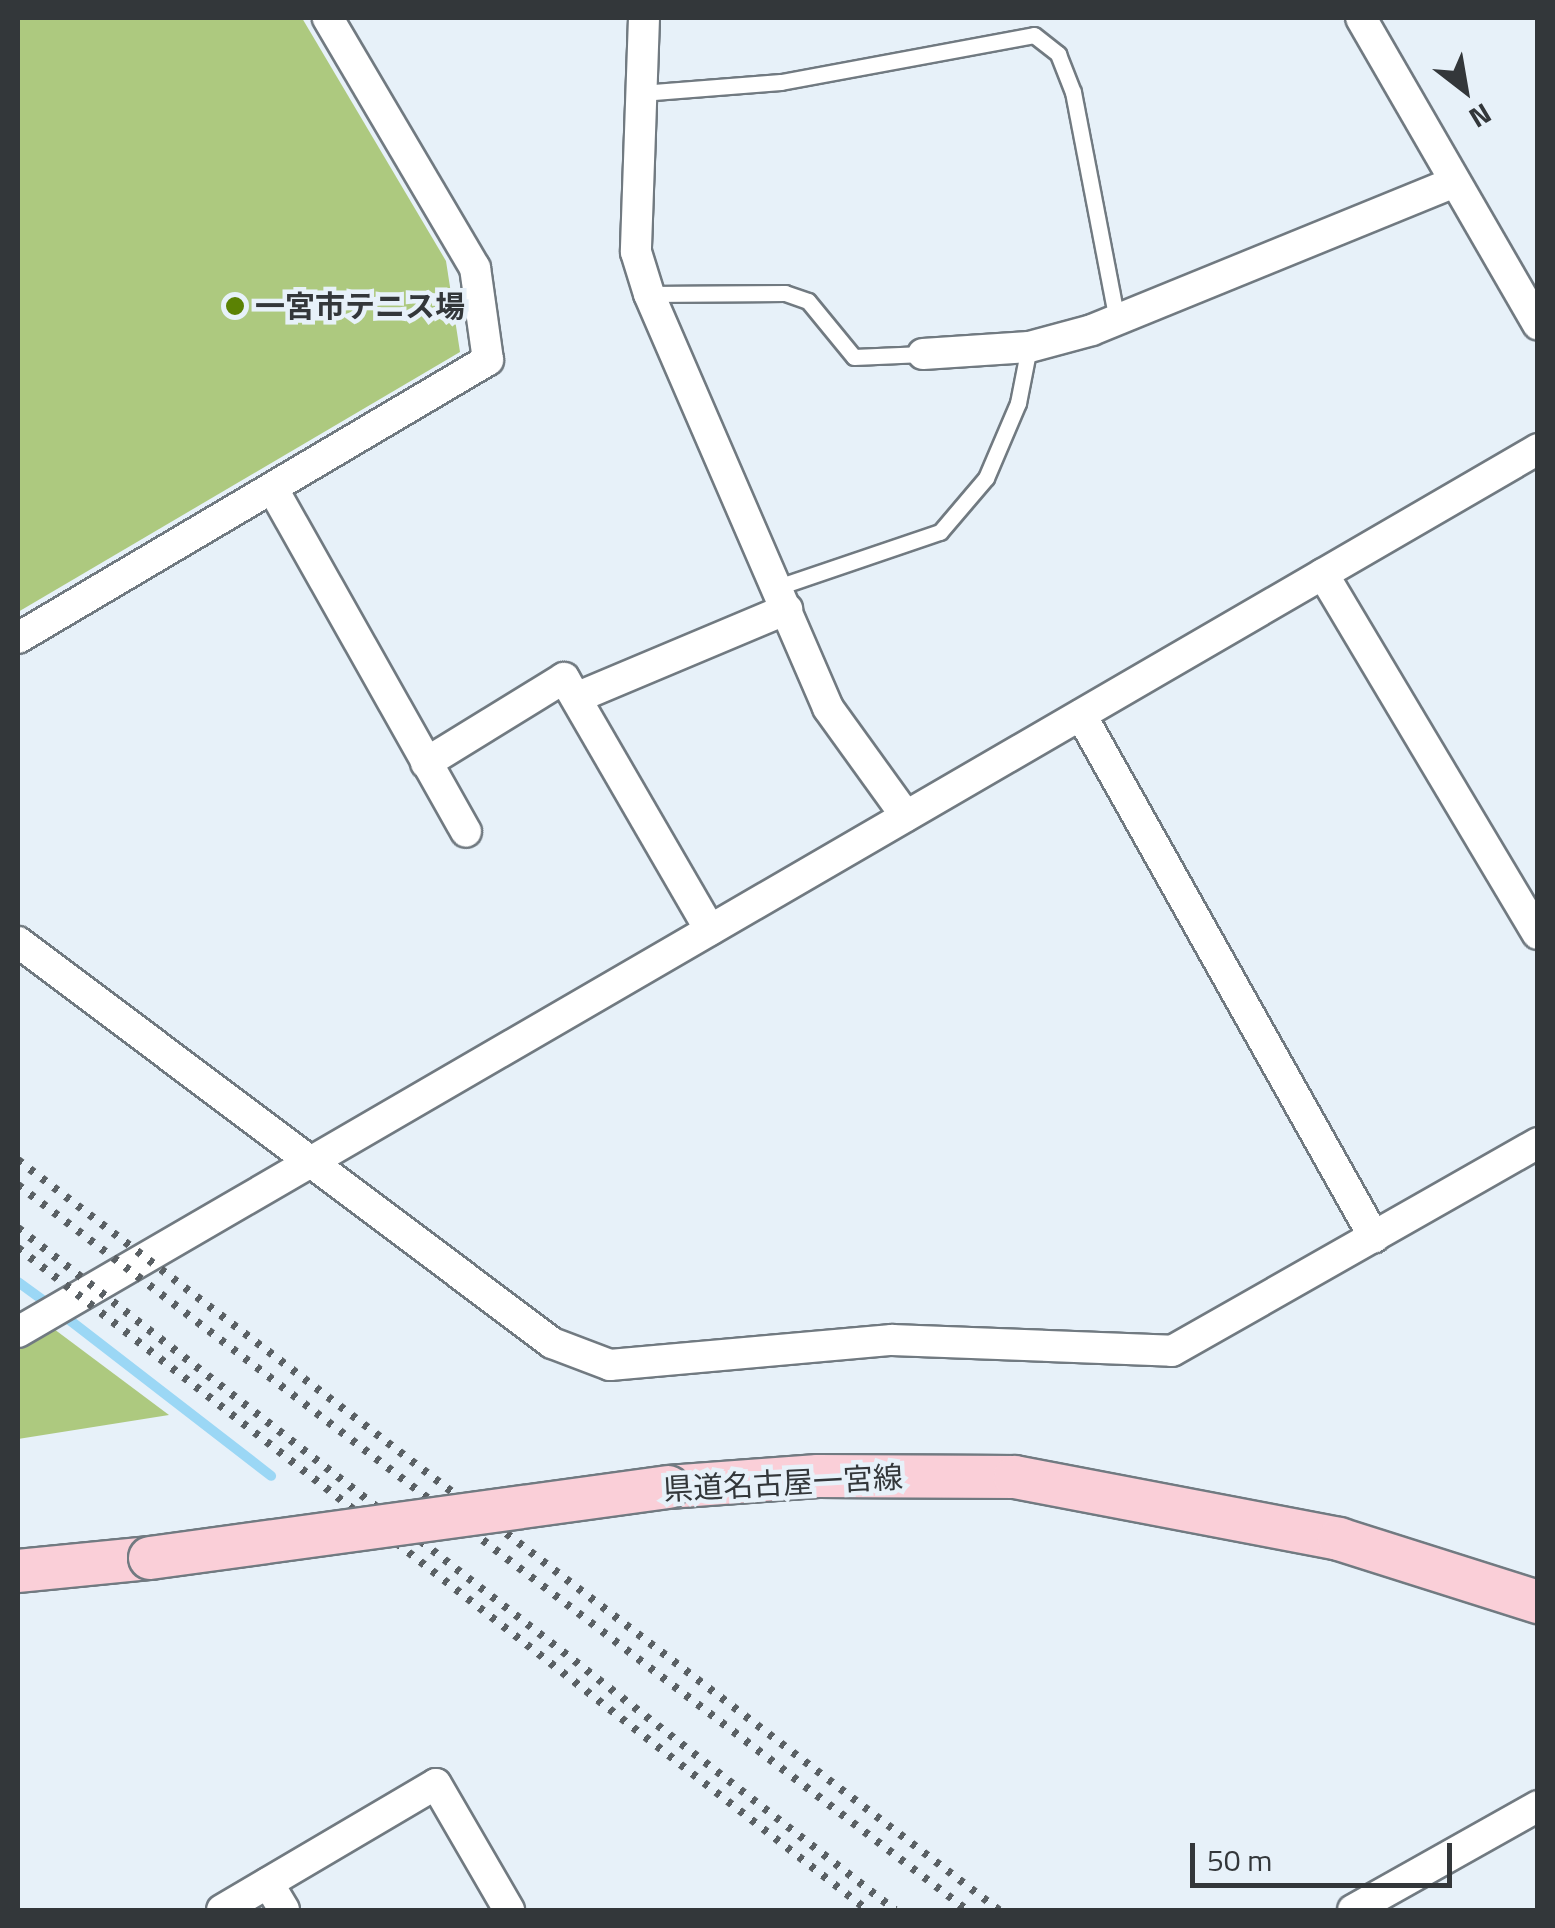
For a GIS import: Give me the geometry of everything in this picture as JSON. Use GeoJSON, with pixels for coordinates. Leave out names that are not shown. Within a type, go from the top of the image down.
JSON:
{"type":"FeatureCollection","features":[{"type":"Feature","properties":{"kind":"main road","name":"県道名古屋一宮線"},"geometry":{"type":"LineString","coordinates":[[18,1571],[150,1558],[668,1487],[818,1476],[1015,1478],[1339,1539],[1538,1602]]}},
{"type":"Feature","properties":{"kind":"street"},"geometry":{"type":"LineString","coordinates":[[18,638],[274,491],[488,360],[475,268],[328,18]]}},
{"type":"Feature","properties":{"kind":"street"},"geometry":{"type":"LineString","coordinates":[[644,18],[636,252],[650,294],[828,708],[906,816]]}},
{"type":"Feature","properties":{"kind":"street"},"geometry":{"type":"LineString","coordinates":[[1361,18],[1538,324]]}},
{"type":"Feature","properties":{"kind":"street"},"geometry":{"type":"LineString","coordinates":[[922,354],[1030,347],[1116,320],[1454,182]]}},
{"type":"Feature","properties":{"kind":"street"},"geometry":{"type":"LineString","coordinates":[[18,1332],[1538,450]]}},
{"type":"Feature","properties":{"kind":"street"},"geometry":{"type":"LineString","coordinates":[[274,491],[466,832]]}},
{"type":"Feature","properties":{"kind":"street"},"geometry":{"type":"LineString","coordinates":[[1323,574],[1538,934]]}},
{"type":"Feature","properties":{"kind":"street"},"geometry":{"type":"LineString","coordinates":[[578,698],[782,598]]}},
{"type":"Feature","properties":{"kind":"street"},"geometry":{"type":"LineString","coordinates":[[426,763],[564,678],[710,930]]}},
{"type":"Feature","properties":{"kind":"street"},"geometry":{"type":"LineString","coordinates":[[1081,714],[1374,1237]]}},
{"type":"Feature","properties":{"kind":"street"},"geometry":{"type":"LineString","coordinates":[[18,942],[306,1163],[552,1344],[610,1365],[892,1340],[1172,1351],[1538,1144]]}},
{"type":"Feature","properties":{"kind":"street"},"geometry":{"type":"LineString","coordinates":[[222,1910],[436,1784],[509,1910]]}},
{"type":"Feature","properties":{"kind":"street"},"geometry":{"type":"LineString","coordinates":[[1354,1910],[1538,1806]]}},
{"type":"Feature","properties":{"kind":"street"},"geometry":{"type":"LineString","coordinates":[[268,1883],[284,1910]]}},
{"type":"Feature","properties":{"kind":"lane"},"geometry":{"type":"LineString","coordinates":[[641,94],[781,82],[1034,35],[1058,54],[1074,92],[1116,320]]}},
{"type":"Feature","properties":{"kind":"lane"},"geometry":{"type":"LineString","coordinates":[[650,294],[786,293],[808,300],[854,357],[922,354]]}},
{"type":"Feature","properties":{"kind":"lane"},"geometry":{"type":"LineString","coordinates":[[782,598],[940,532],[986,478],[1018,403],[1030,347]]}},
{"type":"Feature","properties":{"kind":"green space","name":"一宮市テニス場"},"geometry":{"type":"Polygon","coordinates":[[[18,18],[302,18],[446,261],[460,352],[18,612],[18,18]]]}},
{"type":"Feature","properties":{"kind":"green space"},"geometry":{"type":"Polygon","coordinates":[[[54,1329],[169,1415],[18,1439],[18,1349],[54,1329]]]}},
{"type":"Feature","properties":{"kind":"waterway"},"geometry":{"type":"LineString","coordinates":[[18,1282],[48,1304]]}},
{"type":"Feature","properties":{"kind":"waterway"},"geometry":{"type":"LineString","coordinates":[[63,1315],[271,1476]]}},
{"type":"Feature","properties":{"kind":"railway"},"geometry":{"type":"LineString","coordinates":[[18,1160],[999,1910]]}},
{"type":"Feature","properties":{"kind":"railway"},"geometry":{"type":"LineString","coordinates":[[18,1185],[967,1910]]}},
{"type":"Feature","properties":{"kind":"railway"},"geometry":{"type":"LineString","coordinates":[[18,1228],[895,1910]]}},
{"type":"Feature","properties":{"kind":"railway"},"geometry":{"type":"LineString","coordinates":[[18,1248],[867,1910]]}},
{"type":"Feature","properties":{"kind":"place","name":"一宮市テニス場"},"geometry":{"type":"Point","coordinates":[235,306]}}]}
